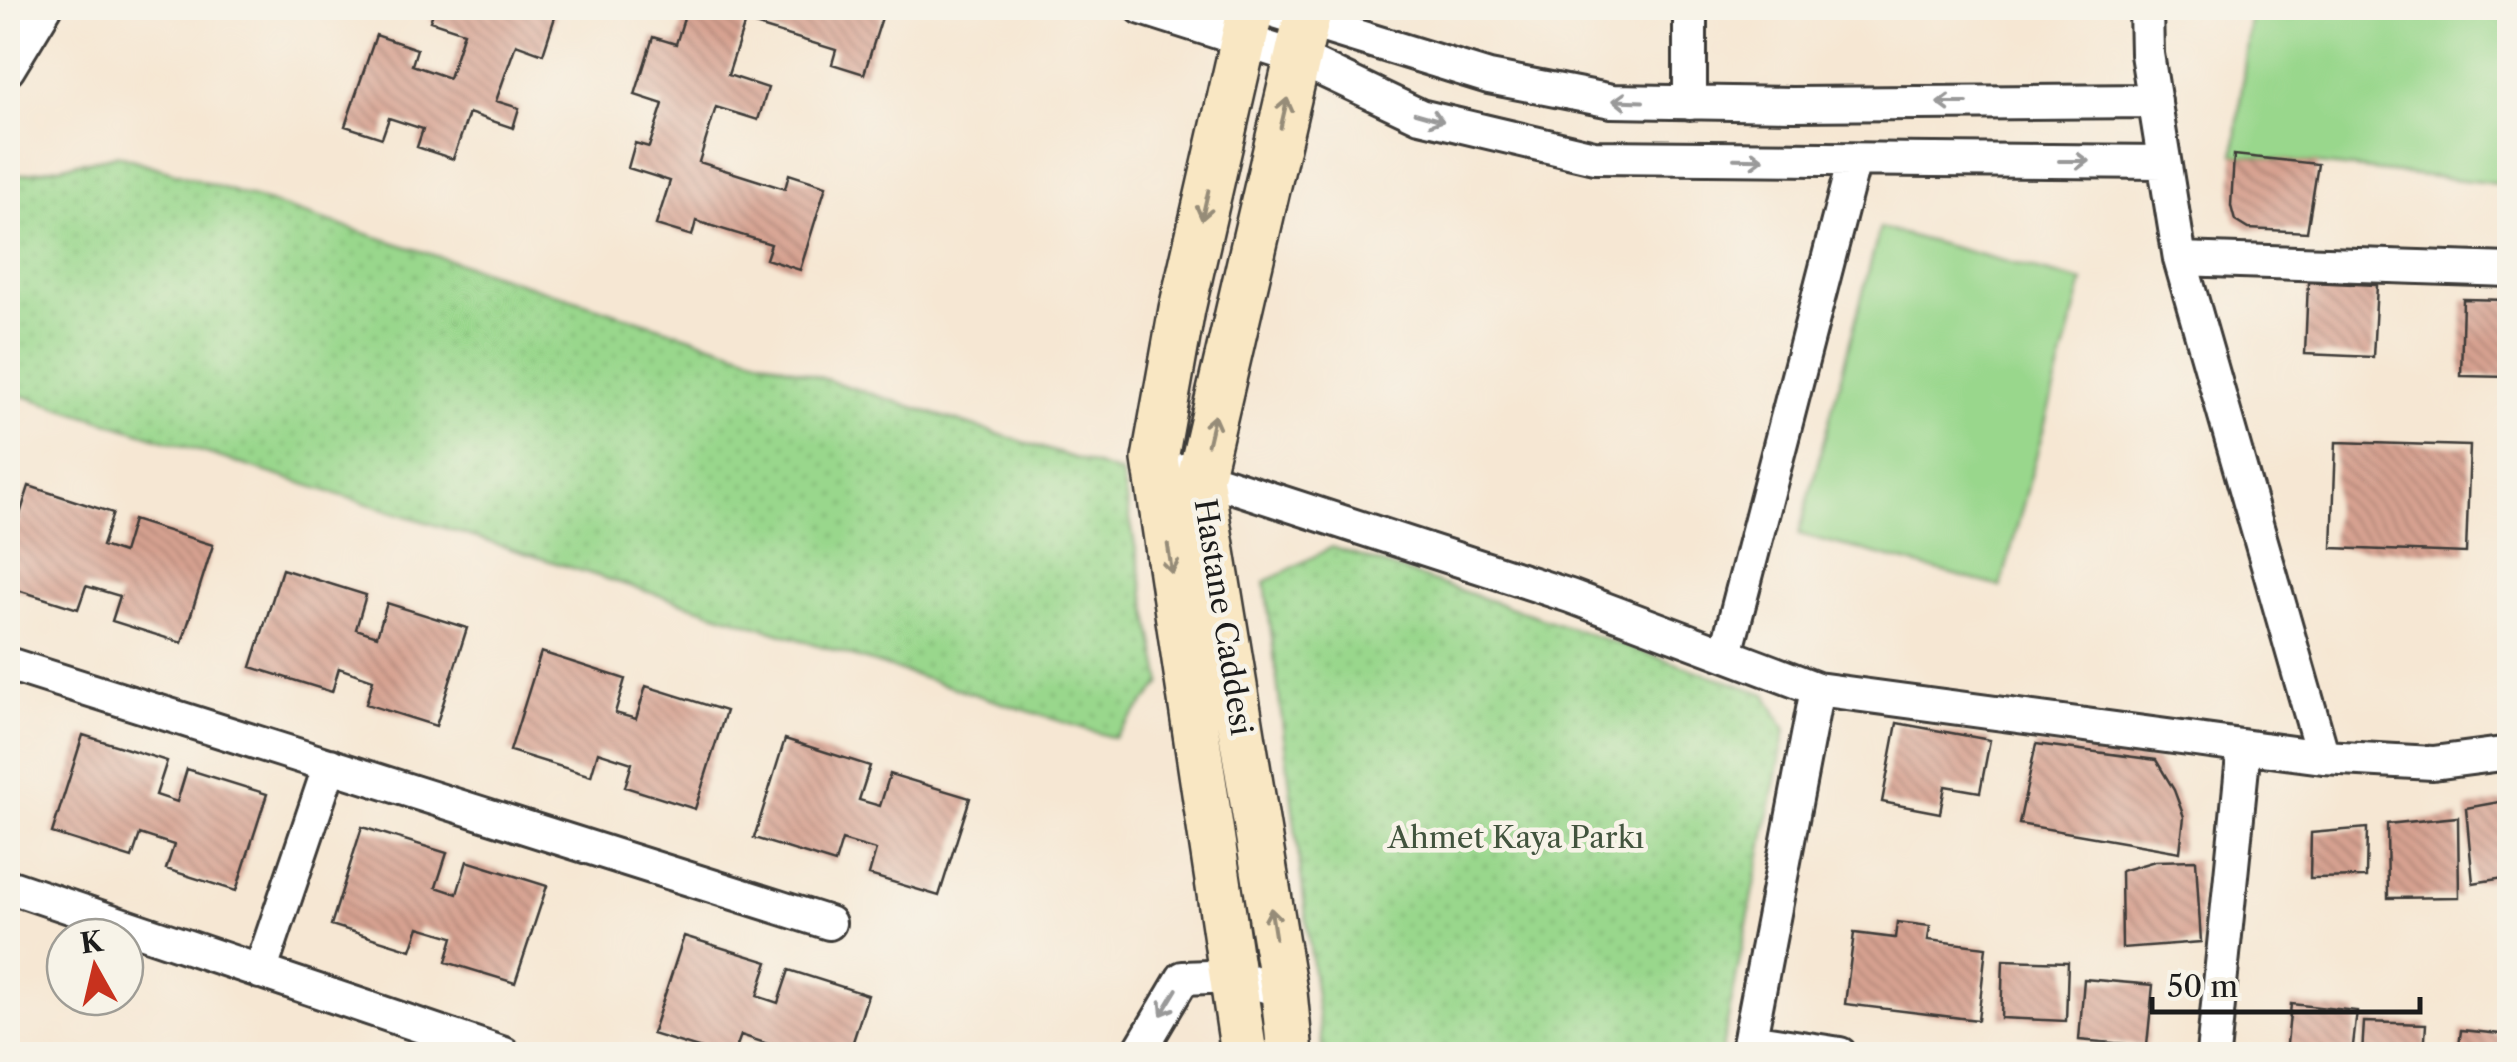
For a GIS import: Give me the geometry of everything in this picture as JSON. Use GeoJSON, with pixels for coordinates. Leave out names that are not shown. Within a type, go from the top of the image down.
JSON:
{"type":"FeatureCollection","features":[{"type":"Feature","properties":{"kind":"main road","name":"Hastane Caddesi"},"geometry":{"type":"LineString","coordinates":[[1244,1054],[1155,459],[1182,309],[1278,24]]}},
{"type":"Feature","properties":{"kind":"main road","name":"Hastane Caddesi"},"geometry":{"type":"LineString","coordinates":[[1278,24],[1200,478],[1284,992],[1290,1054]]}},
{"type":"Feature","properties":{"kind":"street"},"geometry":{"type":"LineString","coordinates":[[8,69],[45,8]]}},
{"type":"Feature","properties":{"kind":"street"},"geometry":{"type":"LineString","coordinates":[[1142,8],[1278,24],[1489,77],[1612,101],[2155,101]]}},
{"type":"Feature","properties":{"kind":"street"},"geometry":{"type":"LineString","coordinates":[[1690,8],[1690,103]]}},
{"type":"Feature","properties":{"kind":"street"},"geometry":{"type":"LineString","coordinates":[[2146,8],[2147,54],[2180,259],[2322,757]]}},
{"type":"Feature","properties":{"kind":"street"},"geometry":{"type":"LineString","coordinates":[[1278,24],[1420,116],[1594,157],[2164,162]]}},
{"type":"Feature","properties":{"kind":"street"},"geometry":{"type":"LineString","coordinates":[[1726,654],[1854,160]]}},
{"type":"Feature","properties":{"kind":"street"},"geometry":{"type":"LineString","coordinates":[[2180,259],[2510,270]]}},
{"type":"Feature","properties":{"kind":"street"},"geometry":{"type":"LineString","coordinates":[[1155,459],[1200,478],[1570,596],[1817,689],[2322,757],[2433,763],[2510,753]]}},
{"type":"Feature","properties":{"kind":"street"},"geometry":{"type":"LineString","coordinates":[[8,664],[829,923]]}},
{"type":"Feature","properties":{"kind":"street"},"geometry":{"type":"LineString","coordinates":[[1817,689],[1749,1047],[1840,1054]]}},
{"type":"Feature","properties":{"kind":"street"},"geometry":{"type":"LineString","coordinates":[[2213,1054],[2244,747]]}},
{"type":"Feature","properties":{"kind":"street"},"geometry":{"type":"LineString","coordinates":[[260,972],[330,765]]}},
{"type":"Feature","properties":{"kind":"street"},"geometry":{"type":"LineString","coordinates":[[8,886],[504,1054]]}},
{"type":"Feature","properties":{"kind":"street"},"geometry":{"type":"LineString","coordinates":[[1138,1054],[1183,978],[1234,976],[1284,992]]}},
{"type":"Feature","properties":{"kind":"green space"},"geometry":{"type":"Polygon","coordinates":[[[2251,8],[2424,8],[2509,17],[2510,103],[2500,184],[2234,155],[2251,8]]]}},
{"type":"Feature","properties":{"kind":"green space"},"geometry":{"type":"Polygon","coordinates":[[[118,155],[1121,473],[1162,683],[1114,738],[8,391],[8,180],[118,155]]]}},
{"type":"Feature","properties":{"kind":"green space"},"geometry":{"type":"Polygon","coordinates":[[[1880,228],[2083,282],[2001,587],[1799,534],[1880,228]]]}},
{"type":"Feature","properties":{"kind":"green space","name":"Ahmet Kaya Parkı"},"geometry":{"type":"Polygon","coordinates":[[[1332,547],[1766,694],[1786,730],[1721,1054],[1323,1054],[1265,582],[1332,547]]]}},
{"type":"Feature","properties":{"kind":"building"},"geometry":{"type":"Polygon","coordinates":[[[435,8],[536,8],[556,14],[543,54],[516,44],[496,101],[519,108],[513,128],[469,113],[453,159],[417,147],[423,129],[389,118],[382,138],[345,126],[376,35],[417,49],[412,65],[449,78],[464,32],[430,21],[435,8]]]}},
{"type":"Feature","properties":{"kind":"building"},"geometry":{"type":"Polygon","coordinates":[[[885,8],[864,74],[832,64],[836,50],[745,22],[728,75],[768,88],[758,120],[716,107],[699,162],[785,189],[789,174],[826,186],[800,270],[766,259],[771,244],[696,221],[692,236],[656,225],[670,181],[628,168],[635,143],[649,147],[663,104],[635,95],[653,37],[676,44],[685,15],[672,11],[885,8]]]}},
{"type":"Feature","properties":{"kind":"building"},"geometry":{"type":"Polygon","coordinates":[[[2234,155],[2318,164],[2307,232],[2248,229],[2235,221],[2231,206],[2234,155]]]}},
{"type":"Feature","properties":{"kind":"building"},"geometry":{"type":"Polygon","coordinates":[[[2308,282],[2377,285],[2373,357],[2305,354],[2308,282]]]}},
{"type":"Feature","properties":{"kind":"building"},"geometry":{"type":"Polygon","coordinates":[[[2463,299],[2510,300],[2510,377],[2461,376],[2463,299]]]}},
{"type":"Feature","properties":{"kind":"building"},"geometry":{"type":"Polygon","coordinates":[[[2336,442],[2470,446],[2466,553],[2332,548],[2336,442]]]}},
{"type":"Feature","properties":{"kind":"building"},"geometry":{"type":"Polygon","coordinates":[[[29,486],[113,513],[102,546],[123,553],[133,520],[213,545],[182,643],[112,621],[120,596],[86,586],[78,609],[8,587],[8,552],[29,486]]]}},
{"type":"Feature","properties":{"kind":"building"},"geometry":{"type":"Polygon","coordinates":[[[282,569],[366,595],[356,629],[377,636],[387,603],[467,628],[436,726],[366,704],[373,680],[339,668],[332,692],[251,667],[282,569]]]}},
{"type":"Feature","properties":{"kind":"building"},"geometry":{"type":"Polygon","coordinates":[[[541,652],[625,679],[615,713],[636,719],[646,686],[726,711],[695,809],[625,787],[632,763],[598,752],[591,776],[510,751],[541,652]]]}},
{"type":"Feature","properties":{"kind":"building"},"geometry":{"type":"Polygon","coordinates":[[[1897,723],[1990,740],[1980,792],[1945,786],[1940,813],[1882,802],[1897,723]]]}},
{"type":"Feature","properties":{"kind":"building"},"geometry":{"type":"Polygon","coordinates":[[[83,735],[167,761],[156,795],[177,802],[187,769],[267,794],[236,891],[166,869],[174,845],[140,834],[132,858],[52,833],[83,735]]]}},
{"type":"Feature","properties":{"kind":"building"},"geometry":{"type":"Polygon","coordinates":[[[785,739],[870,766],[859,800],[880,806],[890,774],[970,798],[939,896],[869,875],[876,850],[842,840],[835,863],[754,838],[785,739]]]}},
{"type":"Feature","properties":{"kind":"building"},"geometry":{"type":"Polygon","coordinates":[[[2036,744],[2156,760],[2184,817],[2180,852],[2019,824],[2036,744]]]}},
{"type":"Feature","properties":{"kind":"building"},"geometry":{"type":"Polygon","coordinates":[[[2510,800],[2510,877],[2473,883],[2466,808],[2510,800]]]}},
{"type":"Feature","properties":{"kind":"building"},"geometry":{"type":"Polygon","coordinates":[[[2458,817],[2459,897],[2388,898],[2387,824],[2458,817]]]}},
{"type":"Feature","properties":{"kind":"building"},"geometry":{"type":"Polygon","coordinates":[[[362,827],[447,853],[436,887],[457,894],[467,861],[547,886],[515,983],[446,962],[453,937],[419,927],[411,950],[331,925],[362,827]]]}},
{"type":"Feature","properties":{"kind":"building"},"geometry":{"type":"Polygon","coordinates":[[[2367,828],[2366,877],[2310,878],[2311,833],[2367,828]]]}},
{"type":"Feature","properties":{"kind":"building"},"geometry":{"type":"Polygon","coordinates":[[[2196,860],[2201,942],[2122,948],[2121,871],[2155,861],[2196,860]]]}},
{"type":"Feature","properties":{"kind":"building"},"geometry":{"type":"Polygon","coordinates":[[[1897,922],[1930,926],[1928,940],[1986,947],[1978,1020],[1845,1004],[1854,933],[1895,938],[1897,922]]]}},
{"type":"Feature","properties":{"kind":"building"},"geometry":{"type":"Polygon","coordinates":[[[684,936],[768,962],[757,996],[778,1003],[789,970],[868,995],[849,1054],[772,1054],[774,1046],[741,1035],[734,1054],[718,1054],[652,1034],[684,936]]]}},
{"type":"Feature","properties":{"kind":"building"},"geometry":{"type":"Polygon","coordinates":[[[2003,960],[2068,962],[2066,1021],[2001,1018],[2003,960]]]}},
{"type":"Feature","properties":{"kind":"building"},"geometry":{"type":"Polygon","coordinates":[[[2084,979],[2153,985],[2147,1046],[2079,1040],[2084,979]]]}},
{"type":"Feature","properties":{"kind":"building"},"geometry":{"type":"Polygon","coordinates":[[[2291,1004],[2357,1011],[2352,1054],[2286,1054],[2291,1004]]]}},
{"type":"Feature","properties":{"kind":"building"},"geometry":{"type":"Polygon","coordinates":[[[2364,1022],[2426,1024],[2424,1054],[2362,1054],[2364,1022]]]}},
{"type":"Feature","properties":{"kind":"building"},"geometry":{"type":"Polygon","coordinates":[[[2461,1030],[2510,1035],[2510,1054],[2458,1054],[2461,1030]]]}}]}
